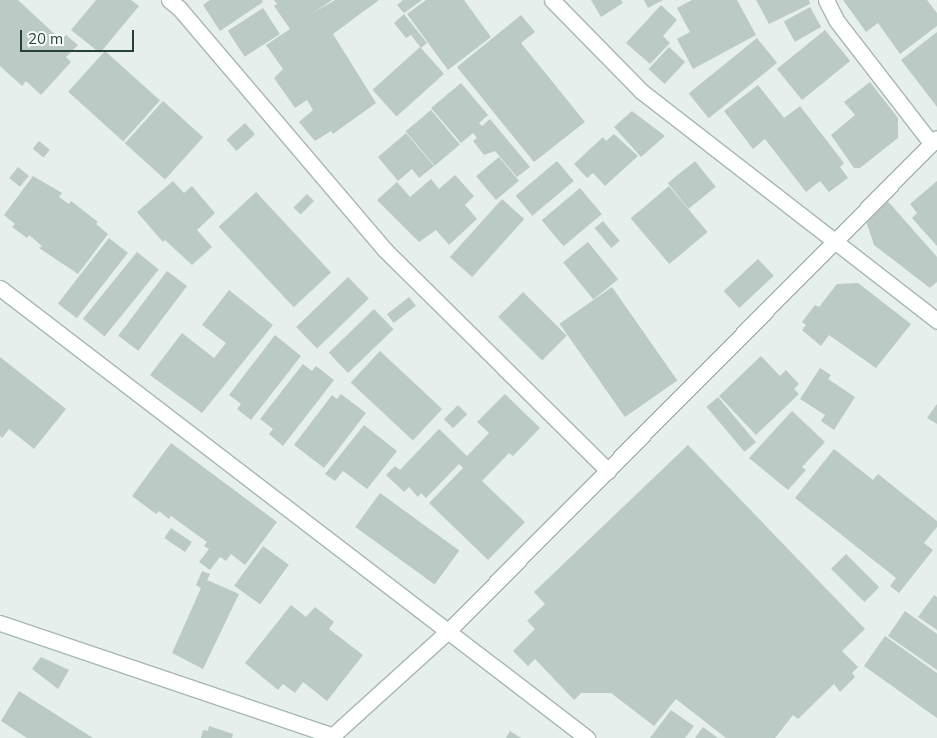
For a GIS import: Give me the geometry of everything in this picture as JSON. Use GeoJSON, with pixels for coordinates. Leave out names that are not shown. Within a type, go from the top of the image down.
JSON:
{"type":"FeatureCollection","features":[{"type":"Feature","properties":{"kind":"street"},"geometry":{"type":"LineString","coordinates":[[169,0],[179,8],[385,250],[608,471]]}},
{"type":"Feature","properties":{"kind":"street"},"geometry":{"type":"LineString","coordinates":[[552,0],[641,90],[836,240],[937,321]]}},
{"type":"Feature","properties":{"kind":"street"},"geometry":{"type":"LineString","coordinates":[[0,623],[330,737],[448,631],[934,141],[836,20],[826,0]]}},
{"type":"Feature","properties":{"kind":"street"},"geometry":{"type":"LineString","coordinates":[[0,288],[587,738]]}},
{"type":"Feature","properties":{"kind":"building"},"geometry":{"type":"Polygon","coordinates":[[[0,0],[18,0],[61,40],[66,35],[78,45],[66,57],[71,62],[41,95],[26,81],[22,86],[0,66],[0,0]]]}},
{"type":"Feature","properties":{"kind":"building"},"geometry":{"type":"Polygon","coordinates":[[[96,0],[131,0],[139,6],[100,53],[71,30],[96,0]]]}},
{"type":"Feature","properties":{"kind":"building"},"geometry":{"type":"Polygon","coordinates":[[[210,0],[262,0],[263,2],[220,31],[203,5],[210,0]]]}},
{"type":"Feature","properties":{"kind":"building"},"geometry":{"type":"Polygon","coordinates":[[[274,0],[332,0],[313,13],[335,0],[379,0],[333,34],[376,103],[333,134],[331,131],[315,141],[299,122],[313,110],[307,100],[295,108],[274,78],[283,69],[266,45],[290,29],[274,6],[277,4],[274,0]]]}},
{"type":"Feature","properties":{"kind":"building"},"geometry":{"type":"Polygon","coordinates":[[[403,0],[422,0],[404,13],[397,5],[403,0]]]}},
{"type":"Feature","properties":{"kind":"building"},"geometry":{"type":"Polygon","coordinates":[[[426,0],[464,0],[491,37],[448,70],[407,14],[426,0]]]}},
{"type":"Feature","properties":{"kind":"building"},"geometry":{"type":"Polygon","coordinates":[[[591,0],[621,0],[623,3],[601,17],[591,0]]]}},
{"type":"Feature","properties":{"kind":"building"},"geometry":{"type":"Polygon","coordinates":[[[644,0],[663,0],[648,8],[644,0]]]}},
{"type":"Feature","properties":{"kind":"building"},"geometry":{"type":"Polygon","coordinates":[[[692,0],[737,0],[756,35],[693,69],[677,39],[690,32],[677,8],[692,0]]]}},
{"type":"Feature","properties":{"kind":"building"},"geometry":{"type":"Polygon","coordinates":[[[756,0],[809,0],[810,4],[769,24],[756,0]]]}},
{"type":"Feature","properties":{"kind":"building"},"geometry":{"type":"Polygon","coordinates":[[[843,0],[927,0],[937,13],[937,26],[900,54],[878,23],[866,32],[843,0]]]}},
{"type":"Feature","properties":{"kind":"building"},"geometry":{"type":"Polygon","coordinates":[[[661,5],[677,20],[663,36],[670,43],[650,64],[626,43],[661,5]]]}},
{"type":"Feature","properties":{"kind":"building"},"geometry":{"type":"Polygon","coordinates":[[[810,7],[821,27],[795,42],[784,22],[810,7]]]}},
{"type":"Feature","properties":{"kind":"building"},"geometry":{"type":"Polygon","coordinates":[[[263,8],[280,34],[245,57],[228,31],[263,8]]]}},
{"type":"Feature","properties":{"kind":"building"},"geometry":{"type":"Polygon","coordinates":[[[404,14],[427,43],[421,48],[411,35],[406,38],[394,23],[404,14]]]}},
{"type":"Feature","properties":{"kind":"building"},"geometry":{"type":"Polygon","coordinates":[[[521,15],[535,32],[521,43],[585,122],[534,162],[457,67],[521,15]]]}},
{"type":"Feature","properties":{"kind":"building"},"geometry":{"type":"Polygon","coordinates":[[[825,30],[850,61],[802,100],[777,69],[825,30]]]}},
{"type":"Feature","properties":{"kind":"building"},"geometry":{"type":"Polygon","coordinates":[[[937,32],[937,107],[901,60],[937,32]]]}},
{"type":"Feature","properties":{"kind":"building"},"geometry":{"type":"Polygon","coordinates":[[[757,38],[777,63],[709,118],[689,93],[757,38]]]}},
{"type":"Feature","properties":{"kind":"building"},"geometry":{"type":"Polygon","coordinates":[[[420,47],[444,74],[397,117],[372,90],[420,47]]]}},
{"type":"Feature","properties":{"kind":"building"},"geometry":{"type":"Polygon","coordinates":[[[669,47],[685,62],[665,84],[649,69],[669,47]]]}},
{"type":"Feature","properties":{"kind":"building"},"geometry":{"type":"Polygon","coordinates":[[[105,51],[160,101],[123,141],[68,92],[105,51]]]}},
{"type":"Feature","properties":{"kind":"building"},"geometry":{"type":"Polygon","coordinates":[[[870,82],[898,118],[898,138],[860,168],[854,168],[831,135],[855,115],[844,102],[870,82]]]}},
{"type":"Feature","properties":{"kind":"building"},"geometry":{"type":"Polygon","coordinates":[[[461,83],[488,115],[479,123],[482,126],[490,119],[530,167],[517,177],[495,151],[484,155],[473,141],[477,138],[473,133],[461,143],[431,108],[461,83]]]}},
{"type":"Feature","properties":{"kind":"building"},"geometry":{"type":"Polygon","coordinates":[[[758,85],[784,118],[800,106],[844,163],[840,167],[848,178],[829,192],[820,181],[806,192],[765,139],[753,149],[724,111],[758,85]]]}},
{"type":"Feature","properties":{"kind":"building"},"geometry":{"type":"Polygon","coordinates":[[[163,101],[203,137],[165,179],[125,143],[163,101]]]}},
{"type":"Feature","properties":{"kind":"building"},"geometry":{"type":"Polygon","coordinates":[[[431,110],[460,144],[435,166],[406,131],[431,110]]]}},
{"type":"Feature","properties":{"kind":"building"},"geometry":{"type":"Polygon","coordinates":[[[632,111],[665,136],[641,157],[614,127],[632,111]]]}},
{"type":"Feature","properties":{"kind":"building"},"geometry":{"type":"Polygon","coordinates":[[[245,123],[255,134],[236,151],[226,140],[245,123]]]}},
{"type":"Feature","properties":{"kind":"building"},"geometry":{"type":"Polygon","coordinates":[[[406,133],[434,166],[419,178],[412,169],[398,181],[378,157],[406,133]]]}},
{"type":"Feature","properties":{"kind":"building"},"geometry":{"type":"Polygon","coordinates":[[[614,134],[638,156],[605,186],[593,173],[587,178],[574,164],[603,137],[606,141],[614,134]]]}},
{"type":"Feature","properties":{"kind":"building"},"geometry":{"type":"Polygon","coordinates":[[[39,141],[50,150],[44,158],[33,149],[39,141]]]}},
{"type":"Feature","properties":{"kind":"building"},"geometry":{"type":"Polygon","coordinates":[[[499,157],[519,181],[496,200],[476,176],[499,157]]]}},
{"type":"Feature","properties":{"kind":"building"},"geometry":{"type":"Polygon","coordinates":[[[557,161],[574,181],[532,216],[516,196],[557,161]]]}},
{"type":"Feature","properties":{"kind":"building"},"geometry":{"type":"Polygon","coordinates":[[[695,161],[716,187],[689,209],[668,183],[695,161]]]}},
{"type":"Feature","properties":{"kind":"building"},"geometry":{"type":"Polygon","coordinates":[[[18,167],[29,176],[20,187],[9,178],[18,167]]]}},
{"type":"Feature","properties":{"kind":"building"},"geometry":{"type":"Polygon","coordinates":[[[455,175],[474,196],[465,205],[477,219],[449,245],[436,230],[419,242],[377,200],[397,182],[410,197],[431,179],[439,189],[455,175]]]}},
{"type":"Feature","properties":{"kind":"building"},"geometry":{"type":"Polygon","coordinates":[[[33,176],[62,193],[59,197],[69,204],[71,201],[98,222],[96,224],[108,234],[78,274],[39,248],[42,246],[29,235],[27,238],[12,227],[15,224],[4,215],[33,176]]]}},
{"type":"Feature","properties":{"kind":"building"},"geometry":{"type":"Polygon","coordinates":[[[173,181],[184,193],[192,186],[215,213],[197,230],[212,247],[192,265],[165,240],[163,242],[137,212],[173,181]]]}},
{"type":"Feature","properties":{"kind":"building"},"geometry":{"type":"Polygon","coordinates":[[[937,181],[937,246],[912,218],[917,213],[910,204],[937,181]]]}},
{"type":"Feature","properties":{"kind":"building"},"geometry":{"type":"Polygon","coordinates":[[[669,186],[708,232],[669,264],[631,218],[669,186]]]}},
{"type":"Feature","properties":{"kind":"building"},"geometry":{"type":"Polygon","coordinates":[[[580,188],[602,214],[564,246],[542,220],[580,188]]]}},
{"type":"Feature","properties":{"kind":"building"},"geometry":{"type":"Polygon","coordinates":[[[256,192],[331,272],[294,307],[219,227],[256,192]]]}},
{"type":"Feature","properties":{"kind":"building"},"geometry":{"type":"Polygon","coordinates":[[[307,194],[314,201],[301,215],[294,207],[307,194]]]}},
{"type":"Feature","properties":{"kind":"building"},"geometry":{"type":"Polygon","coordinates":[[[885,198],[937,257],[937,282],[930,288],[874,245],[864,215],[885,198]]]}},
{"type":"Feature","properties":{"kind":"building"},"geometry":{"type":"Polygon","coordinates":[[[502,199],[524,219],[472,277],[450,257],[502,199]]]}},
{"type":"Feature","properties":{"kind":"building"},"geometry":{"type":"Polygon","coordinates":[[[603,221],[620,241],[611,248],[595,228],[603,221]]]}},
{"type":"Feature","properties":{"kind":"building"},"geometry":{"type":"Polygon","coordinates":[[[109,238],[128,253],[77,318],[58,303],[109,238]]]}},
{"type":"Feature","properties":{"kind":"building"},"geometry":{"type":"Polygon","coordinates":[[[588,242],[618,279],[593,299],[563,262],[588,242]]]}},
{"type":"Feature","properties":{"kind":"building"},"geometry":{"type":"Polygon","coordinates":[[[137,252],[159,270],[105,336],[83,319],[137,252]]]}},
{"type":"Feature","properties":{"kind":"building"},"geometry":{"type":"Polygon","coordinates":[[[758,259],[774,276],[739,308],[724,291],[758,259]]]}},
{"type":"Feature","properties":{"kind":"building"},"geometry":{"type":"Polygon","coordinates":[[[167,271],[187,286],[138,351],[118,336],[167,271]]]}},
{"type":"Feature","properties":{"kind":"building"},"geometry":{"type":"Polygon","coordinates":[[[348,277],[369,299],[317,349],[296,327],[348,277]]]}},
{"type":"Feature","properties":{"kind":"building"},"geometry":{"type":"Polygon","coordinates":[[[858,283],[911,324],[876,368],[829,335],[821,346],[802,330],[806,325],[802,322],[815,305],[819,307],[837,284],[858,283]]]}},
{"type":"Feature","properties":{"kind":"building"},"geometry":{"type":"Polygon","coordinates":[[[612,287],[677,380],[625,417],[560,324],[612,287]]]}},
{"type":"Feature","properties":{"kind":"building"},"geometry":{"type":"Polygon","coordinates":[[[229,290],[273,325],[202,413],[150,375],[182,333],[214,358],[226,343],[202,325],[229,290]]]}},
{"type":"Feature","properties":{"kind":"building"},"geometry":{"type":"Polygon","coordinates":[[[523,292],[567,336],[542,361],[498,317],[523,292]]]}},
{"type":"Feature","properties":{"kind":"building"},"geometry":{"type":"Polygon","coordinates":[[[409,297],[416,306],[394,323],[387,314],[409,297]]]}},
{"type":"Feature","properties":{"kind":"building"},"geometry":{"type":"Polygon","coordinates":[[[374,309],[393,329],[348,373],[329,353],[374,309]]]}},
{"type":"Feature","properties":{"kind":"building"},"geometry":{"type":"Polygon","coordinates":[[[275,335],[301,356],[251,420],[237,409],[241,404],[229,395],[275,335]]]}},
{"type":"Feature","properties":{"kind":"building"},"geometry":{"type":"Polygon","coordinates":[[[380,351],[442,409],[413,440],[351,382],[380,351]]]}},
{"type":"Feature","properties":{"kind":"building"},"geometry":{"type":"Polygon","coordinates":[[[761,356],[780,376],[786,370],[799,384],[794,389],[799,394],[756,435],[719,396],[761,356]]]}},
{"type":"Feature","properties":{"kind":"building"},"geometry":{"type":"Polygon","coordinates":[[[0,357],[66,409],[34,449],[9,429],[2,438],[0,436],[0,357]]]}},
{"type":"Feature","properties":{"kind":"building"},"geometry":{"type":"Polygon","coordinates":[[[303,364],[312,371],[316,366],[334,380],[283,446],[269,434],[273,429],[260,419],[303,364]]]}},
{"type":"Feature","properties":{"kind":"building"},"geometry":{"type":"Polygon","coordinates":[[[820,368],[831,375],[828,379],[855,397],[834,430],[821,421],[825,415],[800,399],[820,368]]]}},
{"type":"Feature","properties":{"kind":"building"},"geometry":{"type":"Polygon","coordinates":[[[341,394],[366,413],[324,468],[294,445],[332,395],[337,399],[341,394]]]}},
{"type":"Feature","properties":{"kind":"building"},"geometry":{"type":"Polygon","coordinates":[[[505,394],[540,428],[513,456],[509,453],[482,481],[525,522],[488,560],[429,503],[463,468],[459,464],[426,498],[421,493],[418,497],[409,487],[404,492],[386,475],[395,466],[400,470],[439,429],[467,456],[489,433],[477,422],[505,394]]]}},
{"type":"Feature","properties":{"kind":"building"},"geometry":{"type":"Polygon","coordinates":[[[718,397],[756,442],[744,452],[707,407],[718,397]]]}},
{"type":"Feature","properties":{"kind":"building"},"geometry":{"type":"Polygon","coordinates":[[[937,404],[937,424],[927,418],[937,404]]]}},
{"type":"Feature","properties":{"kind":"building"},"geometry":{"type":"Polygon","coordinates":[[[458,405],[467,414],[453,428],[444,419],[458,405]]]}},
{"type":"Feature","properties":{"kind":"building"},"geometry":{"type":"Polygon","coordinates":[[[792,411],[825,442],[802,467],[806,470],[788,490],[749,458],[792,411]]]}},
{"type":"Feature","properties":{"kind":"building"},"geometry":{"type":"Polygon","coordinates":[[[364,425],[397,451],[367,489],[343,471],[335,481],[325,474],[364,425]]]}},
{"type":"Feature","properties":{"kind":"building"},"geometry":{"type":"Polygon","coordinates":[[[171,443],[277,522],[245,565],[231,554],[226,561],[220,557],[210,570],[199,562],[209,549],[204,546],[207,542],[171,516],[169,519],[159,511],[156,514],[132,496],[171,443]]]}},
{"type":"Feature","properties":{"kind":"building"},"geometry":{"type":"Polygon","coordinates":[[[688,445],[865,629],[842,651],[858,667],[852,673],[855,677],[840,692],[834,684],[798,719],[793,715],[775,738],[726,738],[676,699],[654,726],[611,693],[581,693],[574,700],[535,659],[528,666],[513,651],[535,629],[527,621],[545,604],[534,592],[688,445]]]}},
{"type":"Feature","properties":{"kind":"building"},"geometry":{"type":"Polygon","coordinates":[[[834,449],[873,480],[878,474],[937,521],[937,527],[924,543],[933,550],[899,593],[890,586],[896,578],[795,498],[834,449]]]}},
{"type":"Feature","properties":{"kind":"building"},"geometry":{"type":"Polygon","coordinates":[[[380,493],[459,551],[435,585],[355,527],[380,493]]]}},
{"type":"Feature","properties":{"kind":"building"},"geometry":{"type":"Polygon","coordinates":[[[171,528],[192,542],[185,552],[164,538],[171,528]]]}},
{"type":"Feature","properties":{"kind":"building"},"geometry":{"type":"Polygon","coordinates":[[[263,546],[289,565],[260,604],[234,586],[263,546]]]}},
{"type":"Feature","properties":{"kind":"building"},"geometry":{"type":"Polygon","coordinates":[[[846,554],[879,587],[864,602],[831,569],[846,554]]]}},
{"type":"Feature","properties":{"kind":"building"},"geometry":{"type":"Polygon","coordinates":[[[202,571],[210,574],[207,580],[239,594],[203,669],[172,653],[201,588],[196,585],[202,571]]]}},
{"type":"Feature","properties":{"kind":"building"},"geometry":{"type":"Polygon","coordinates":[[[934,595],[937,597],[937,630],[918,617],[934,595]]]}},
{"type":"Feature","properties":{"kind":"building"},"geometry":{"type":"Polygon","coordinates":[[[291,605],[306,617],[315,607],[334,622],[329,629],[363,655],[327,701],[303,682],[295,693],[283,684],[278,690],[245,663],[291,605]]]}},
{"type":"Feature","properties":{"kind":"building"},"geometry":{"type":"Polygon","coordinates":[[[905,611],[937,634],[937,670],[888,636],[905,611]]]}},
{"type":"Feature","properties":{"kind":"building"},"geometry":{"type":"Polygon","coordinates":[[[885,636],[937,673],[937,718],[864,666],[885,636]]]}},
{"type":"Feature","properties":{"kind":"building"},"geometry":{"type":"Polygon","coordinates":[[[41,657],[69,670],[58,689],[32,669],[41,657]]]}},
{"type":"Feature","properties":{"kind":"building"},"geometry":{"type":"Polygon","coordinates":[[[19,691],[93,738],[27,738],[1,721],[19,691]]]}},
{"type":"Feature","properties":{"kind":"building"},"geometry":{"type":"Polygon","coordinates":[[[671,710],[694,726],[685,738],[650,738],[671,710]]]}},
{"type":"Feature","properties":{"kind":"building"},"geometry":{"type":"Polygon","coordinates":[[[209,726],[233,734],[232,738],[201,738],[203,730],[208,731],[209,726]]]}},
{"type":"Feature","properties":{"kind":"building"},"geometry":{"type":"Polygon","coordinates":[[[703,727],[718,738],[695,738],[703,727]]]}},
{"type":"Feature","properties":{"kind":"building"},"geometry":{"type":"Polygon","coordinates":[[[510,731],[521,738],[506,738],[510,731]]]}}]}
